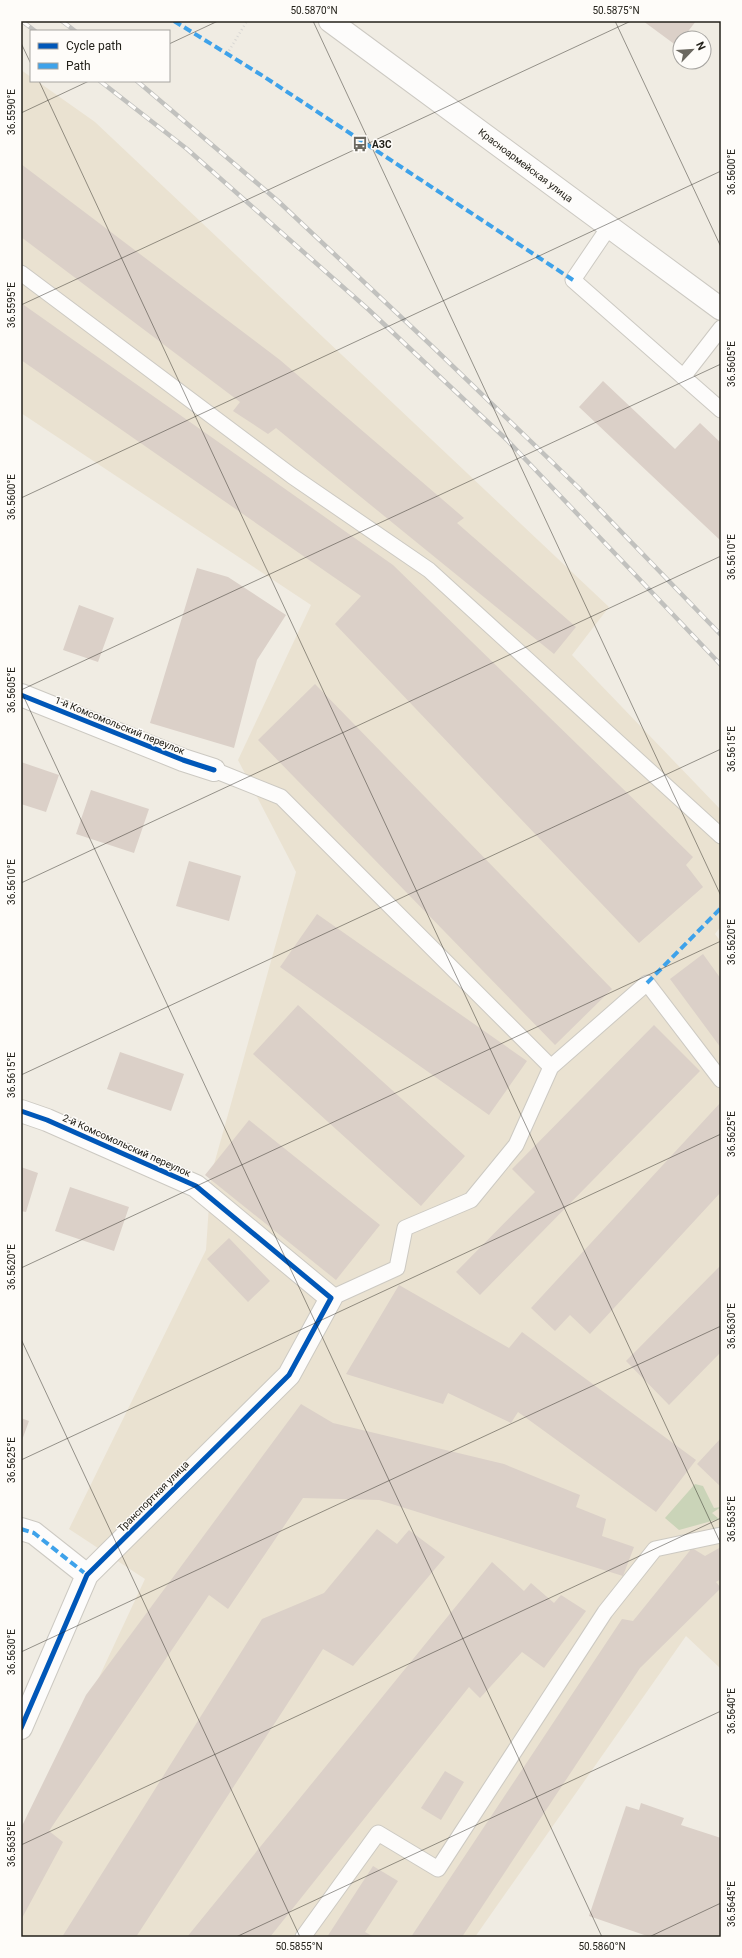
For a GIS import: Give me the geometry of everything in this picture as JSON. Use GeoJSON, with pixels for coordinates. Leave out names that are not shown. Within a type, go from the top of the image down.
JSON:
{"type":"FeatureCollection","features":[{"type":"Feature","properties":{"kind":"street","name":"Красноармейская улица"},"geometry":{"type":"LineString","coordinates":[[330,21],[721,309]]}},
{"type":"Feature","properties":{"kind":"street","name":"1-й Комсомольский переулок"},"geometry":{"type":"LineString","coordinates":[[21,695],[183,760],[214,770]]}},
{"type":"Feature","properties":{"kind":"street","name":"2-й Комсомольский переулок"},"geometry":{"type":"LineString","coordinates":[[21,1111],[47,1120],[196,1186],[331,1298]]}},
{"type":"Feature","properties":{"kind":"street","name":"Транспортная улица"},"geometry":{"type":"LineString","coordinates":[[21,1728],[87,1575],[289,1375],[331,1298]]}},
{"type":"Feature","properties":{"kind":"street"},"geometry":{"type":"LineString","coordinates":[[21,1529],[34,1533],[87,1575]]}},
{"type":"Feature","properties":{"kind":"lane"},"geometry":{"type":"LineString","coordinates":[[609,227],[573,280],[721,410]]}},
{"type":"Feature","properties":{"kind":"lane"},"geometry":{"type":"LineString","coordinates":[[21,273],[292,476],[429,570],[721,836]]}},
{"type":"Feature","properties":{"kind":"lane"},"geometry":{"type":"LineString","coordinates":[[683,377],[721,328]]}},
{"type":"Feature","properties":{"kind":"lane"},"geometry":{"type":"LineString","coordinates":[[214,770],[281,797],[551,1067]]}},
{"type":"Feature","properties":{"kind":"lane"},"geometry":{"type":"LineString","coordinates":[[331,1298],[397,1268],[405,1228],[471,1200],[516,1145],[551,1067],[647,983],[721,1080]]}},
{"type":"Feature","properties":{"kind":"lane"},"geometry":{"type":"LineString","coordinates":[[303,1937],[378,1833],[438,1869],[605,1612],[654,1549],[721,1535]]}},
{"type":"Feature","properties":{"kind":"path"},"geometry":{"type":"LineString","coordinates":[[227,54],[247,21]]}},
{"type":"Feature","properties":{"kind":"shaded area"},"geometry":{"type":"Polygon","coordinates":[[[21,70],[30,76],[30,82],[38,82],[95,122],[609,607],[572,655],[721,810],[721,926],[715,934],[721,942],[721,1669],[686,1636],[475,1937],[21,1937],[21,1844],[145,1579],[69,1529],[206,1250],[211,1175],[296,872],[238,760],[311,605],[21,413],[21,70]]]}},
{"type":"Feature","properties":{"kind":"green space"},"geometry":{"type":"Polygon","coordinates":[[[695,1484],[703,1486],[714,1508],[721,1507],[712,1513],[719,1519],[679,1530],[665,1518],[695,1484]]]}},
{"type":"Feature","properties":{"kind":"building"},"geometry":{"type":"Polygon","coordinates":[[[643,21],[696,21],[689,30],[672,30],[672,42],[643,21]]]}},
{"type":"Feature","properties":{"kind":"building"},"geometry":{"type":"Polygon","coordinates":[[[21,164],[280,360],[464,518],[457,523],[576,627],[554,654],[276,428],[268,434],[233,411],[240,402],[21,237],[21,164]]]}},
{"type":"Feature","properties":{"kind":"building"},"geometry":{"type":"Polygon","coordinates":[[[21,303],[393,565],[693,857],[686,865],[703,887],[639,943],[335,624],[361,596],[21,360],[21,303]]]}},
{"type":"Feature","properties":{"kind":"building"},"geometry":{"type":"Polygon","coordinates":[[[603,381],[675,449],[700,423],[721,443],[721,541],[579,407],[603,381]]]}},
{"type":"Feature","properties":{"kind":"building"},"geometry":{"type":"Polygon","coordinates":[[[197,568],[228,577],[286,615],[257,660],[234,748],[150,723],[197,568]]]}},
{"type":"Feature","properties":{"kind":"building"},"geometry":{"type":"Polygon","coordinates":[[[79,605],[114,618],[98,662],[63,650],[79,605]]]}},
{"type":"Feature","properties":{"kind":"building"},"geometry":{"type":"Polygon","coordinates":[[[315,684],[612,989],[555,1045],[258,740],[315,684]]]}},
{"type":"Feature","properties":{"kind":"building"},"geometry":{"type":"Polygon","coordinates":[[[21,762],[59,775],[46,812],[21,804],[21,762]]]}},
{"type":"Feature","properties":{"kind":"building"},"geometry":{"type":"Polygon","coordinates":[[[91,790],[149,809],[134,853],[76,834],[91,790]]]}},
{"type":"Feature","properties":{"kind":"building"},"geometry":{"type":"Polygon","coordinates":[[[189,861],[241,876],[229,921],[176,906],[189,861]]]}},
{"type":"Feature","properties":{"kind":"building"},"geometry":{"type":"Polygon","coordinates":[[[317,914],[527,1061],[489,1115],[280,967],[317,914]]]}},
{"type":"Feature","properties":{"kind":"building"},"geometry":{"type":"Polygon","coordinates":[[[703,954],[721,979],[721,1048],[670,979],[703,954]]]}},
{"type":"Feature","properties":{"kind":"building"},"geometry":{"type":"Polygon","coordinates":[[[298,1005],[465,1156],[421,1206],[253,1054],[298,1005]]]}},
{"type":"Feature","properties":{"kind":"building"},"geometry":{"type":"Polygon","coordinates":[[[654,1025],[700,1071],[480,1295],[456,1272],[535,1192],[512,1169],[654,1025]]]}},
{"type":"Feature","properties":{"kind":"building"},"geometry":{"type":"Polygon","coordinates":[[[120,1052],[184,1074],[171,1111],[107,1089],[120,1052]]]}},
{"type":"Feature","properties":{"kind":"building"},"geometry":{"type":"Polygon","coordinates":[[[721,1102],[721,1192],[590,1334],[570,1315],[555,1331],[531,1308],[721,1102]]]}},
{"type":"Feature","properties":{"kind":"building"},"geometry":{"type":"Polygon","coordinates":[[[249,1120],[380,1225],[336,1280],[205,1175],[249,1120]]]}},
{"type":"Feature","properties":{"kind":"building"},"geometry":{"type":"Polygon","coordinates":[[[21,1167],[38,1173],[26,1212],[21,1211],[21,1167]]]}},
{"type":"Feature","properties":{"kind":"building"},"geometry":{"type":"Polygon","coordinates":[[[70,1187],[129,1207],[114,1251],[55,1231],[70,1187]]]}},
{"type":"Feature","properties":{"kind":"building"},"geometry":{"type":"Polygon","coordinates":[[[229,1238],[270,1281],[248,1302],[207,1259],[229,1238]]]}},
{"type":"Feature","properties":{"kind":"building"},"geometry":{"type":"Polygon","coordinates":[[[721,1265],[721,1352],[669,1405],[626,1361],[721,1265]]]}},
{"type":"Feature","properties":{"kind":"building"},"geometry":{"type":"Polygon","coordinates":[[[399,1285],[509,1348],[522,1332],[696,1460],[656,1512],[518,1412],[511,1423],[448,1393],[443,1404],[346,1374],[399,1285]]]}},
{"type":"Feature","properties":{"kind":"building"},"geometry":{"type":"Polygon","coordinates":[[[301,1404],[333,1423],[504,1464],[580,1495],[576,1507],[606,1519],[602,1536],[634,1547],[623,1576],[379,1500],[303,1498],[228,1609],[209,1595],[49,1831],[63,1842],[21,1920],[21,1828],[86,1695],[301,1404]]]}},
{"type":"Feature","properties":{"kind":"building"},"geometry":{"type":"Polygon","coordinates":[[[21,1418],[29,1421],[21,1443],[21,1418]]]}},
{"type":"Feature","properties":{"kind":"building"},"geometry":{"type":"Polygon","coordinates":[[[721,1438],[721,1487],[697,1464],[721,1438]]]}},
{"type":"Feature","properties":{"kind":"building"},"geometry":{"type":"Polygon","coordinates":[[[377,1529],[397,1544],[409,1530],[445,1557],[353,1666],[323,1649],[136,1937],[62,1937],[262,1619],[324,1593],[377,1529]]]}},
{"type":"Feature","properties":{"kind":"building"},"geometry":{"type":"Polygon","coordinates":[[[721,1547],[721,1579],[716,1582],[721,1588],[640,1668],[462,1937],[411,1937],[622,1619],[633,1621],[692,1548],[705,1556],[721,1547]]]}},
{"type":"Feature","properties":{"kind":"building"},"geometry":{"type":"Polygon","coordinates":[[[492,1562],[524,1591],[531,1583],[554,1603],[561,1595],[586,1611],[544,1668],[522,1652],[480,1698],[469,1687],[270,1937],[187,1937],[492,1562]]]}},
{"type":"Feature","properties":{"kind":"building"},"geometry":{"type":"Polygon","coordinates":[[[445,1771],[464,1782],[441,1820],[421,1808],[445,1771]]]}},
{"type":"Feature","properties":{"kind":"building"},"geometry":{"type":"Polygon","coordinates":[[[641,1803],[684,1818],[681,1825],[721,1838],[721,1937],[650,1937],[589,1916],[626,1806],[639,1810],[641,1803]]]}},
{"type":"Feature","properties":{"kind":"building"},"geometry":{"type":"Polygon","coordinates":[[[373,1866],[398,1881],[365,1932],[374,1937],[327,1937],[373,1866]]]}},
{"type":"Feature","properties":{"kind":"railway"},"geometry":{"type":"LineString","coordinates":[[22,21],[34,30]]}},
{"type":"Feature","properties":{"kind":"railway"},"geometry":{"type":"LineString","coordinates":[[62,21],[74,30]]}},
{"type":"Feature","properties":{"kind":"railway"},"geometry":{"type":"LineString","coordinates":[[101,82],[187,149],[369,310],[507,440],[721,665]]}},
{"type":"Feature","properties":{"kind":"railway"},"geometry":{"type":"LineString","coordinates":[[138,82],[278,201],[435,349],[579,488],[721,635]]}},
{"type":"Feature","properties":{"kind":"marked path"},"geometry":{"type":"LineString","coordinates":[[174,21],[263,76],[573,280]]}},
{"type":"Feature","properties":{"kind":"marked path"},"geometry":{"type":"LineString","coordinates":[[647,983],[721,908]]}},
{"type":"Feature","properties":{"kind":"marked path"},"geometry":{"type":"LineString","coordinates":[[21,1529],[34,1533],[87,1575]]}},
{"type":"Feature","properties":{"kind":"cycle path"},"geometry":{"type":"LineString","coordinates":[[21,695],[183,760],[214,770]]}},
{"type":"Feature","properties":{"kind":"cycle path"},"geometry":{"type":"LineString","coordinates":[[21,1111],[47,1120],[196,1186],[331,1298],[289,1375],[87,1575],[21,1728]]}},
{"type":"Feature","properties":{"kind":"place","name":"АЗС"},"geometry":{"type":"Point","coordinates":[360,144]}}]}
